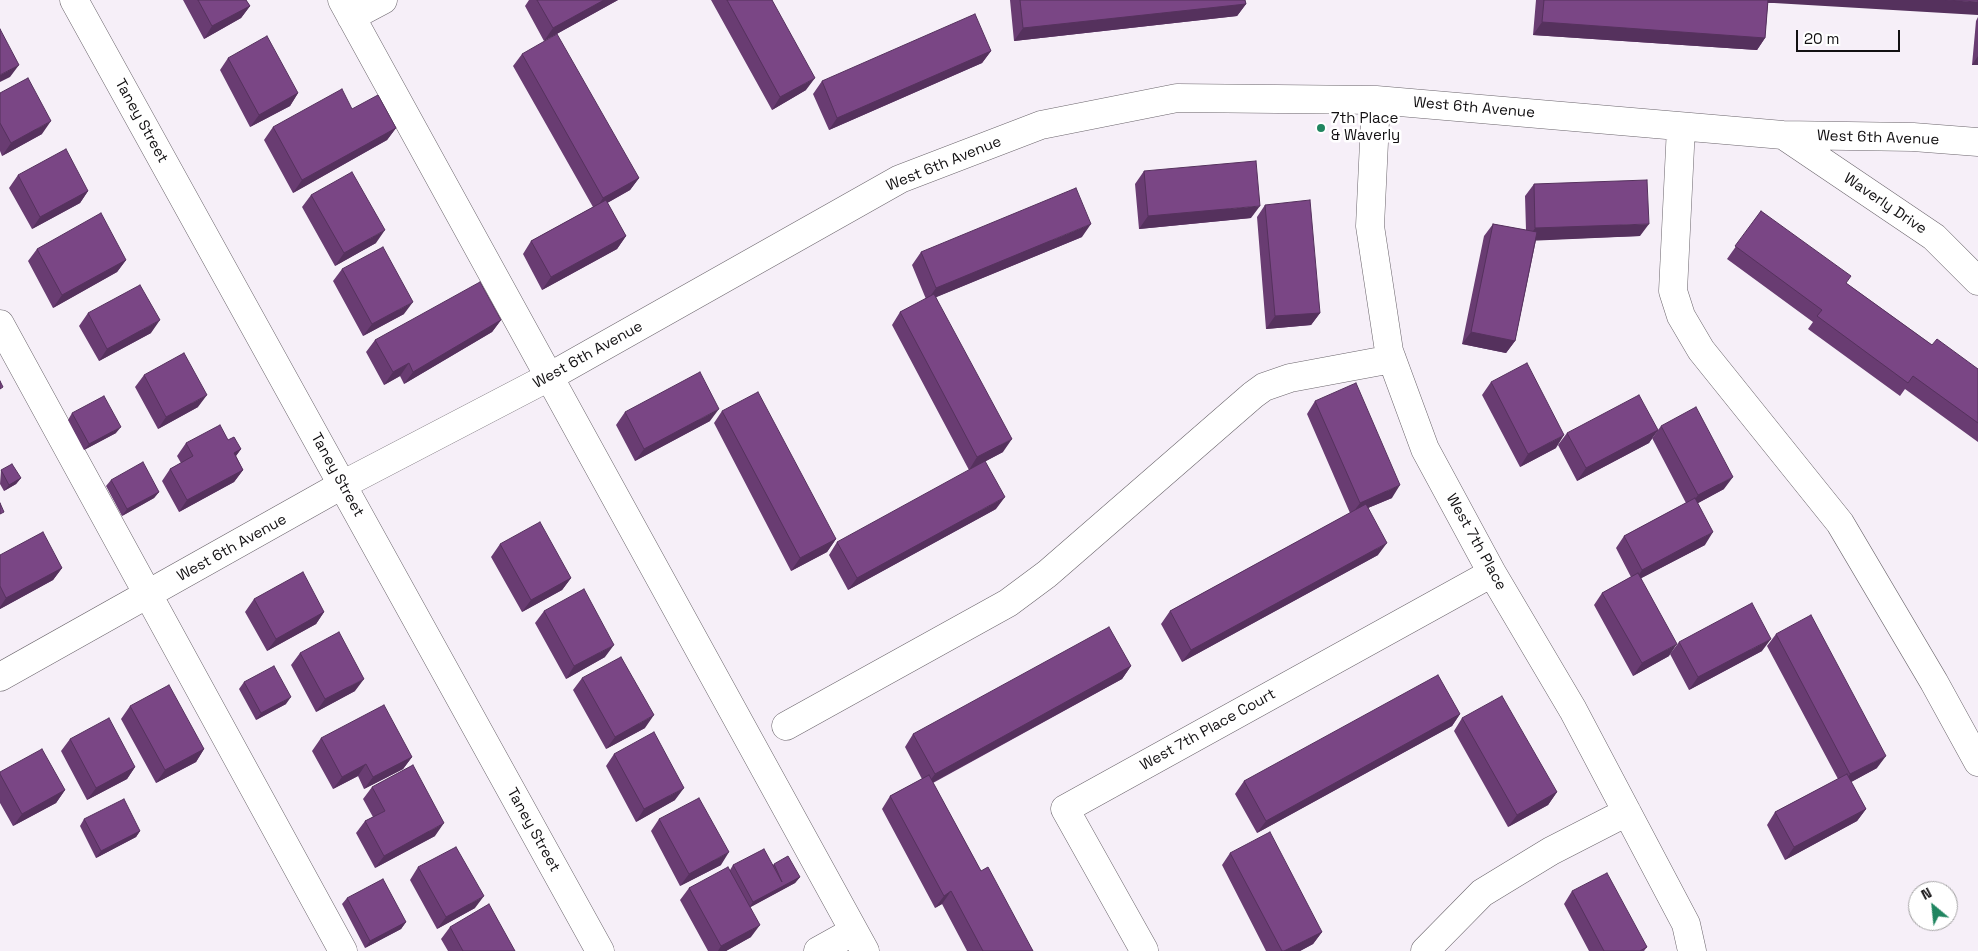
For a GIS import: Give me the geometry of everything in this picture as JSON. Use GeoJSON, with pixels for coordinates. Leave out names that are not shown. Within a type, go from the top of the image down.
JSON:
{"type":"FeatureCollection","features":[{"type":"Feature","properties":{"kind":"street","name":"Taney Street"},"geometry":{"type":"LineString","coordinates":[[74,0],[600,951]]}},
{"type":"Feature","properties":{"kind":"street"},"geometry":{"type":"LineString","coordinates":[[382,0],[346,9],[860,941],[818,951]]}},
{"type":"Feature","properties":{"kind":"street","name":"West 6th Avenue"},"geometry":{"type":"LineString","coordinates":[[0,677],[342,485],[549,377],[900,179],[1040,125],[1177,98],[1376,100],[1783,136],[1913,137],[1978,142]]}},
{"type":"Feature","properties":{"kind":"street","name":"West 7th Place"},"geometry":{"type":"LineString","coordinates":[[1376,100],[1370,226],[1392,359],[1425,449],[1492,573],[1573,710],[1686,924],[1692,951]]}},
{"type":"Feature","properties":{"kind":"street"},"geometry":{"type":"LineString","coordinates":[[1682,127],[1673,291],[1681,316],[1701,350],[1840,523],[1934,682],[1978,762]]}},
{"type":"Feature","properties":{"kind":"street","name":"Waverly Drive"},"geometry":{"type":"LineString","coordinates":[[1783,136],[1934,237],[1978,281]]}},
{"type":"Feature","properties":{"kind":"street"},"geometry":{"type":"LineString","coordinates":[[0,324],[343,951]]}},
{"type":"Feature","properties":{"kind":"street"},"geometry":{"type":"LineString","coordinates":[[786,726],[1008,603],[1047,574],[1245,401],[1264,387],[1290,378],[1392,359]]}},
{"type":"Feature","properties":{"kind":"street","name":"West 7th Place Court"},"geometry":{"type":"LineString","coordinates":[[1144,950],[1065,809],[1492,573]]}},
{"type":"Feature","properties":{"kind":"street"},"geometry":{"type":"LineString","coordinates":[[1425,951],[1482,892],[1551,851],[1627,812]]}},
{"type":"Feature","properties":{"kind":"building"},"geometry":{"type":"Polygon","coordinates":[[[198,0],[246,0],[250,6],[212,26],[198,0]]]}},
{"type":"Feature","properties":{"kind":"building"},"geometry":{"type":"Polygon","coordinates":[[[537,0],[604,0],[553,28],[537,0]]]}},
{"type":"Feature","properties":{"kind":"building"},"geometry":{"type":"Polygon","coordinates":[[[727,0],[772,0],[815,78],[780,97],[727,0]]]}},
{"type":"Feature","properties":{"kind":"building"},"geometry":{"type":"Polygon","coordinates":[[[1020,0],[1245,0],[1246,4],[1023,28],[1020,0]]]}},
{"type":"Feature","properties":{"kind":"building"},"geometry":{"type":"Polygon","coordinates":[[[1544,0],[1768,0],[1765,38],[1542,22],[1544,0]]]}},
{"type":"Feature","properties":{"kind":"building"},"geometry":{"type":"Polygon","coordinates":[[[1946,0],[1978,0],[1978,2],[1946,0]]]}},
{"type":"Feature","properties":{"kind":"building"},"geometry":{"type":"Polygon","coordinates":[[[975,14],[991,51],[837,118],[822,81],[975,14]]]}},
{"type":"Feature","properties":{"kind":"building"},"geometry":{"type":"Polygon","coordinates":[[[0,29],[19,65],[0,75],[0,29]]]}},
{"type":"Feature","properties":{"kind":"building"},"geometry":{"type":"Polygon","coordinates":[[[557,34],[639,178],[603,198],[522,54],[557,34]]]}},
{"type":"Feature","properties":{"kind":"building"},"geometry":{"type":"Polygon","coordinates":[[[267,36],[298,93],[259,115],[228,58],[267,36]]]}},
{"type":"Feature","properties":{"kind":"building"},"geometry":{"type":"Polygon","coordinates":[[[28,78],[51,121],[11,143],[0,123],[0,93],[28,78]]]}},
{"type":"Feature","properties":{"kind":"building"},"geometry":{"type":"Polygon","coordinates":[[[342,89],[352,109],[378,95],[396,128],[302,180],[273,127],[342,89]]]}},
{"type":"Feature","properties":{"kind":"building"},"geometry":{"type":"Polygon","coordinates":[[[66,149],[88,191],[40,217],[18,175],[66,149]]]}},
{"type":"Feature","properties":{"kind":"building"},"geometry":{"type":"Polygon","coordinates":[[[1256,161],[1260,206],[1148,216],[1144,171],[1256,161]]]}},
{"type":"Feature","properties":{"kind":"building"},"geometry":{"type":"Polygon","coordinates":[[[352,172],[385,230],[344,253],[311,195],[352,172]]]}},
{"type":"Feature","properties":{"kind":"building"},"geometry":{"type":"Polygon","coordinates":[[[1647,180],[1649,224],[1535,228],[1534,184],[1647,180]]]}},
{"type":"Feature","properties":{"kind":"building"},"geometry":{"type":"Polygon","coordinates":[[[1076,188],[1091,224],[936,288],[921,252],[1076,188]]]}},
{"type":"Feature","properties":{"kind":"building"},"geometry":{"type":"Polygon","coordinates":[[[606,200],[626,236],[551,277],[531,241],[606,200]]]}},
{"type":"Feature","properties":{"kind":"building"},"geometry":{"type":"Polygon","coordinates":[[[1310,200],[1320,313],[1275,316],[1265,205],[1310,200]]]}},
{"type":"Feature","properties":{"kind":"building"},"geometry":{"type":"Polygon","coordinates":[[[1761,211],[1851,276],[1846,283],[1932,345],[1937,339],[1978,369],[1978,423],[1913,376],[1908,383],[1817,316],[1822,310],[1735,246],[1761,211]]]}},
{"type":"Feature","properties":{"kind":"building"},"geometry":{"type":"Polygon","coordinates":[[[101,213],[126,260],[62,295],[37,249],[101,213]]]}},
{"type":"Feature","properties":{"kind":"building"},"geometry":{"type":"Polygon","coordinates":[[[1493,224],[1537,232],[1515,341],[1471,332],[1493,224]]]}},
{"type":"Feature","properties":{"kind":"building"},"geometry":{"type":"Polygon","coordinates":[[[383,247],[413,302],[372,324],[342,269],[383,247]]]}},
{"type":"Feature","properties":{"kind":"building"},"geometry":{"type":"Polygon","coordinates":[[[480,282],[501,320],[413,372],[409,363],[393,372],[375,340],[480,282]]]}},
{"type":"Feature","properties":{"kind":"building"},"geometry":{"type":"Polygon","coordinates":[[[140,285],[160,320],[107,349],[88,313],[140,285]]]}},
{"type":"Feature","properties":{"kind":"building"},"geometry":{"type":"Polygon","coordinates":[[[934,294],[1012,439],[977,457],[900,312],[934,294]]]}},
{"type":"Feature","properties":{"kind":"building"},"geometry":{"type":"Polygon","coordinates":[[[184,353],[207,395],[166,417],[144,375],[184,353]]]}},
{"type":"Feature","properties":{"kind":"building"},"geometry":{"type":"Polygon","coordinates":[[[1527,363],[1564,435],[1528,454],[1491,382],[1527,363]]]}},
{"type":"Feature","properties":{"kind":"building"},"geometry":{"type":"Polygon","coordinates":[[[700,372],[719,409],[644,449],[625,412],[700,372]]]}},
{"type":"Feature","properties":{"kind":"building"},"geometry":{"type":"Polygon","coordinates":[[[1356,383],[1400,485],[1360,503],[1315,401],[1356,383]]]}},
{"type":"Feature","properties":{"kind":"building"},"geometry":{"type":"Polygon","coordinates":[[[758,392],[836,539],[800,558],[722,411],[758,392]]]}},
{"type":"Feature","properties":{"kind":"building"},"geometry":{"type":"Polygon","coordinates":[[[1639,395],[1658,430],[1586,468],[1567,433],[1639,395]]]}},
{"type":"Feature","properties":{"kind":"building"},"geometry":{"type":"Polygon","coordinates":[[[104,396],[121,427],[89,444],[72,413],[104,396]]]}},
{"type":"Feature","properties":{"kind":"building"},"geometry":{"type":"Polygon","coordinates":[[[1696,407],[1733,477],[1698,495],[1661,426],[1696,407]]]}},
{"type":"Feature","properties":{"kind":"building"},"geometry":{"type":"Polygon","coordinates":[[[220,425],[228,440],[234,437],[241,449],[234,453],[243,470],[187,500],[170,469],[193,456],[186,443],[220,425]]]}},
{"type":"Feature","properties":{"kind":"building"},"geometry":{"type":"Polygon","coordinates":[[[985,461],[1005,497],[857,578],[837,542],[985,461]]]}},
{"type":"Feature","properties":{"kind":"building"},"geometry":{"type":"Polygon","coordinates":[[[143,462],[159,492],[127,509],[111,480],[143,462]]]}},
{"type":"Feature","properties":{"kind":"building"},"geometry":{"type":"Polygon","coordinates":[[[12,464],[21,478],[9,485],[1,470],[12,464]]]}},
{"type":"Feature","properties":{"kind":"building"},"geometry":{"type":"Polygon","coordinates":[[[1695,498],[1713,532],[1642,570],[1624,536],[1695,498]]]}},
{"type":"Feature","properties":{"kind":"building"},"geometry":{"type":"Polygon","coordinates":[[[0,503],[4,512],[0,514],[0,503]]]}},
{"type":"Feature","properties":{"kind":"building"},"geometry":{"type":"Polygon","coordinates":[[[1366,504],[1387,543],[1191,650],[1170,611],[1366,504]]]}},
{"type":"Feature","properties":{"kind":"building"},"geometry":{"type":"Polygon","coordinates":[[[540,522],[571,578],[531,600],[500,544],[540,522]]]}},
{"type":"Feature","properties":{"kind":"building"},"geometry":{"type":"Polygon","coordinates":[[[43,532],[62,568],[6,598],[0,586],[0,555],[43,532]]]}},
{"type":"Feature","properties":{"kind":"building"},"geometry":{"type":"Polygon","coordinates":[[[303,572],[324,612],[276,639],[254,599],[303,572]]]}},
{"type":"Feature","properties":{"kind":"building"},"geometry":{"type":"Polygon","coordinates":[[[1638,573],[1677,644],[1642,663],[1602,593],[1638,573]]]}},
{"type":"Feature","properties":{"kind":"building"},"geometry":{"type":"Polygon","coordinates":[[[584,589],[614,645],[574,666],[544,611],[584,589]]]}},
{"type":"Feature","properties":{"kind":"building"},"geometry":{"type":"Polygon","coordinates":[[[1752,603],[1771,639],[1698,677],[1679,642],[1752,603]]]}},
{"type":"Feature","properties":{"kind":"building"},"geometry":{"type":"Polygon","coordinates":[[[1811,615],[1886,756],[1850,774],[1776,634],[1811,615]]]}},
{"type":"Feature","properties":{"kind":"building"},"geometry":{"type":"Polygon","coordinates":[[[1109,627],[1131,666],[935,774],[913,734],[1109,627]]]}},
{"type":"Feature","properties":{"kind":"building"},"geometry":{"type":"Polygon","coordinates":[[[339,632],[364,679],[325,699],[300,653],[339,632]]]}},
{"type":"Feature","properties":{"kind":"building"},"geometry":{"type":"Polygon","coordinates":[[[621,657],[654,715],[615,737],[582,678],[621,657]]]}},
{"type":"Feature","properties":{"kind":"building"},"geometry":{"type":"Polygon","coordinates":[[[274,666],[291,697],[261,713],[244,682],[274,666]]]}},
{"type":"Feature","properties":{"kind":"building"},"geometry":{"type":"Polygon","coordinates":[[[1438,675],[1460,714],[1266,821],[1244,781],[1438,675]]]}},
{"type":"Feature","properties":{"kind":"building"},"geometry":{"type":"Polygon","coordinates":[[[169,685],[204,749],[165,770],[130,706],[169,685]]]}},
{"type":"Feature","properties":{"kind":"building"},"geometry":{"type":"Polygon","coordinates":[[[1502,696],[1557,792],[1517,815],[1462,718],[1502,696]]]}},
{"type":"Feature","properties":{"kind":"building"},"geometry":{"type":"Polygon","coordinates":[[[384,705],[412,757],[373,777],[366,764],[342,777],[321,738],[384,705]]]}},
{"type":"Feature","properties":{"kind":"building"},"geometry":{"type":"Polygon","coordinates":[[[109,718],[135,767],[96,788],[70,739],[109,718]]]}},
{"type":"Feature","properties":{"kind":"building"},"geometry":{"type":"Polygon","coordinates":[[[654,732],[684,788],[644,809],[614,754],[654,732]]]}},
{"type":"Feature","properties":{"kind":"building"},"geometry":{"type":"Polygon","coordinates":[[[42,749],[65,790],[22,814],[0,772],[42,749]]]}},
{"type":"Feature","properties":{"kind":"building"},"geometry":{"type":"Polygon","coordinates":[[[413,765],[444,823],[384,856],[365,821],[385,811],[372,787],[413,765]]]}},
{"type":"Feature","properties":{"kind":"building"},"geometry":{"type":"Polygon","coordinates":[[[1847,774],[1866,809],[1794,847],[1775,812],[1847,774]]]}},
{"type":"Feature","properties":{"kind":"building"},"geometry":{"type":"Polygon","coordinates":[[[929,775],[981,871],[988,867],[1033,951],[983,951],[951,891],[944,896],[890,796],[929,775]]]}},
{"type":"Feature","properties":{"kind":"building"},"geometry":{"type":"Polygon","coordinates":[[[699,798],[729,852],[689,874],[659,819],[699,798]]]}},
{"type":"Feature","properties":{"kind":"building"},"geometry":{"type":"Polygon","coordinates":[[[124,799],[140,831],[101,851],[84,819],[124,799]]]}},
{"type":"Feature","properties":{"kind":"building"},"geometry":{"type":"Polygon","coordinates":[[[1270,832],[1322,932],[1284,951],[1282,951],[1230,853],[1270,832]]]}},
{"type":"Feature","properties":{"kind":"building"},"geometry":{"type":"Polygon","coordinates":[[[456,847],[484,896],[446,917],[418,867],[456,847]]]}},
{"type":"Feature","properties":{"kind":"building"},"geometry":{"type":"Polygon","coordinates":[[[764,849],[782,882],[774,864],[788,856],[800,877],[753,902],[733,865],[764,849]]]}},
{"type":"Feature","properties":{"kind":"building"},"geometry":{"type":"Polygon","coordinates":[[[728,867],[760,925],[721,946],[689,888],[728,867]]]}},
{"type":"Feature","properties":{"kind":"building"},"geometry":{"type":"Polygon","coordinates":[[[1607,873],[1647,947],[1640,951],[1604,951],[1572,891],[1607,873]]]}},
{"type":"Feature","properties":{"kind":"building"},"geometry":{"type":"Polygon","coordinates":[[[383,879],[406,922],[370,941],[347,898],[383,879]]]}},
{"type":"Feature","properties":{"kind":"building"},"geometry":{"type":"Polygon","coordinates":[[[489,904],[515,951],[463,951],[450,927],[489,904]]]}},
{"type":"Feature","properties":{"kind":"place","name":"7th Place & Waverly"},"geometry":{"type":"Point","coordinates":[1321,128]}}]}
